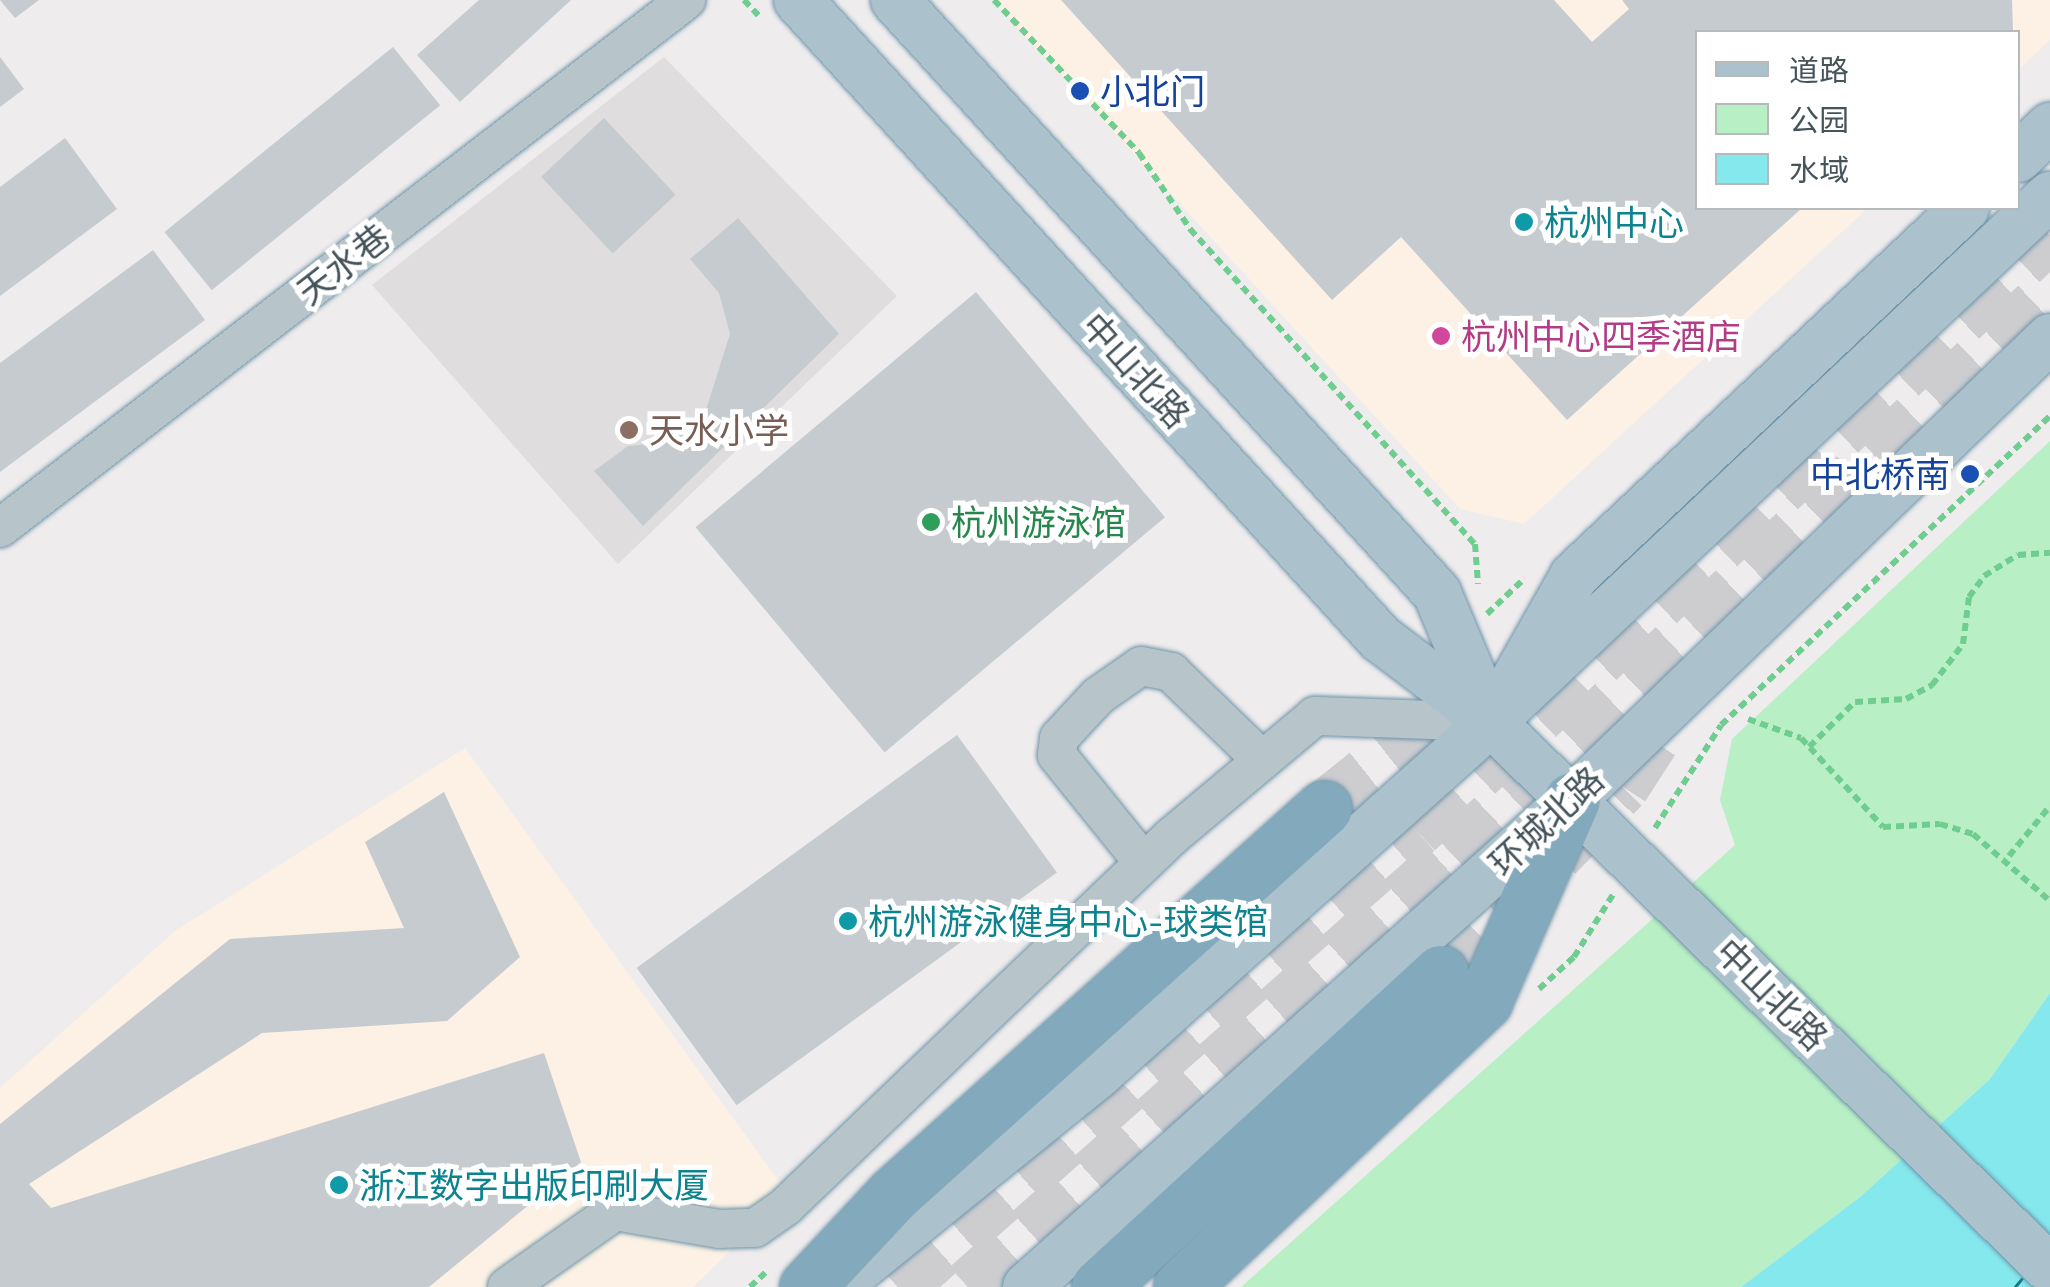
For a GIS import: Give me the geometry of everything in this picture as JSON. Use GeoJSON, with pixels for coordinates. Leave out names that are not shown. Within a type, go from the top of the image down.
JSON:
{"type":"FeatureCollection","features":[{"type":"Feature","properties":{"kind":"highway"},"geometry":{"type":"LineString","coordinates":[[1180,1287],[1484,1001],[1572,800]]}},
{"type":"Feature","properties":{"kind":"highway"},"geometry":{"type":"LineString","coordinates":[[807,1287],[893,1194],[1324,808]]}},
{"type":"Feature","properties":{"kind":"highway"},"geometry":{"type":"LineString","coordinates":[[1099,1287],[1440,972]]}},
{"type":"Feature","properties":{"kind":"main road","name":"中山北路"},"geometry":{"type":"LineString","coordinates":[[798,0],[1380,638],[1491,722],[2050,1269]]}},
{"type":"Feature","properties":{"kind":"main road","name":"中山北路"},"geometry":{"type":"LineString","coordinates":[[895,0],[1437,594],[1491,722]]}},
{"type":"Feature","properties":{"kind":"main road"},"geometry":{"type":"LineString","coordinates":[[2020,156],[2050,127]]}},
{"type":"Feature","properties":{"kind":"main road"},"geometry":{"type":"LineString","coordinates":[[835,1287],[1099,1073],[1491,722],[2050,196]]}},
{"type":"Feature","properties":{"kind":"main road"},"geometry":{"type":"LineString","coordinates":[[1491,722],[1574,576],[1963,210]]}},
{"type":"Feature","properties":{"kind":"main road","name":"环城北路"},"geometry":{"type":"LineString","coordinates":[[1027,1287],[1572,800],[2050,338]]}},
{"type":"Feature","properties":{"kind":"street","name":"天水巷"},"geometry":{"type":"LineString","coordinates":[[0,528],[686,0]]}},
{"type":"Feature","properties":{"kind":"street"},"geometry":{"type":"LineString","coordinates":[[1144,863],[1057,755],[1059,738],[1098,696],[1141,666],[1171,672],[1262,760]]}},
{"type":"Feature","properties":{"kind":"street"},"geometry":{"type":"LineString","coordinates":[[508,1287],[615,1211],[755,1228],[1144,863],[1315,716],[1491,722]]}},
{"type":"Feature","properties":{"kind":"path"},"geometry":{"type":"LineString","coordinates":[[994,0],[1139,154],[1190,228],[1475,544],[1483,636]]}},
{"type":"Feature","properties":{"kind":"path"},"geometry":{"type":"LineString","coordinates":[[1810,748],[1854,702],[1906,699],[1932,685],[1963,644],[1970,597],[1984,576],[2018,555],[2050,552]]}},
{"type":"Feature","properties":{"kind":"path"},"geometry":{"type":"LineString","coordinates":[[1748,718],[1810,748],[1883,827],[1940,824],[2009,856],[2050,901]]}},
{"type":"Feature","properties":{"kind":"path"},"geometry":{"type":"LineString","coordinates":[[2009,856],[2050,806]]}},
{"type":"Feature","properties":{"kind":"shaded area","name":"杭州中心"},"geometry":{"type":"Polygon","coordinates":[[[993,0],[2050,0],[2050,40],[2020,68],[2020,30],[1695,30],[1695,210],[1866,210],[1524,524],[1460,509],[993,0]]]}},
{"type":"Feature","properties":{"kind":"shaded area","name":"天水小学"},"geometry":{"type":"Polygon","coordinates":[[[664,57],[897,296],[618,564],[372,285],[664,57]]]}},
{"type":"Feature","properties":{"kind":"shaded area"},"geometry":{"type":"Polygon","coordinates":[[[465,748],[788,1194],[693,1287],[0,1287],[0,1088],[175,931],[465,748]]]}},
{"type":"Feature","properties":{"kind":"green space"},"geometry":{"type":"Polygon","coordinates":[[[2050,441],[2050,993],[1990,1079],[1860,1197],[1741,1287],[1241,1287],[1735,845],[1720,800],[1732,739],[2050,441]]]}},
{"type":"Feature","properties":{"kind":"water"},"geometry":{"type":"Polygon","coordinates":[[[2050,993],[2050,1287],[1741,1287],[1860,1197],[1990,1079],[2050,993]]]}},
{"type":"Feature","properties":{"kind":"building"},"geometry":{"type":"Polygon","coordinates":[[[0,0],[39,0],[15,18],[0,0]]]}},
{"type":"Feature","properties":{"kind":"building"},"geometry":{"type":"Polygon","coordinates":[[[479,0],[571,0],[460,102],[417,55],[479,0]]]}},
{"type":"Feature","properties":{"kind":"building","name":"杭州中心"},"geometry":{"type":"Polygon","coordinates":[[[1061,0],[1554,0],[1592,42],[1629,9],[1622,0],[2012,0],[2013,30],[1695,30],[1695,210],[1800,210],[1567,420],[1401,237],[1332,300],[1061,0]]]}},
{"type":"Feature","properties":{"kind":"building"},"geometry":{"type":"Polygon","coordinates":[[[393,47],[440,105],[212,290],[165,232],[393,47]]]}},
{"type":"Feature","properties":{"kind":"building"},"geometry":{"type":"Polygon","coordinates":[[[0,57],[24,89],[0,107],[0,57]]]}},
{"type":"Feature","properties":{"kind":"building"},"geometry":{"type":"Polygon","coordinates":[[[604,118],[676,195],[613,253],[541,177],[604,118]]]}},
{"type":"Feature","properties":{"kind":"building"},"geometry":{"type":"Polygon","coordinates":[[[65,138],[117,209],[0,296],[0,187],[65,138]]]}},
{"type":"Feature","properties":{"kind":"building"},"geometry":{"type":"Polygon","coordinates":[[[738,218],[839,334],[643,526],[594,471],[628,446],[670,442],[704,416],[730,334],[719,293],[690,259],[738,218]]]}},
{"type":"Feature","properties":{"kind":"building"},"geometry":{"type":"Polygon","coordinates":[[[153,250],[205,320],[0,472],[0,363],[153,250]]]}},
{"type":"Feature","properties":{"kind":"building","name":"杭州游泳馆"},"geometry":{"type":"Polygon","coordinates":[[[976,292],[1165,517],[885,752],[696,527],[976,292]]]}},
{"type":"Feature","properties":{"kind":"building","name":"杭州游泳健身中心-球类馆"},"geometry":{"type":"Polygon","coordinates":[[[957,735],[1057,873],[737,1105],[637,968],[957,735]]]}},
{"type":"Feature","properties":{"kind":"building"},"geometry":{"type":"Polygon","coordinates":[[[444,792],[520,957],[447,1021],[262,1033],[29,1184],[51,1208],[544,1053],[581,1162],[429,1287],[0,1287],[0,1124],[230,939],[404,928],[365,842],[444,792]]]}},
{"type":"Feature","properties":{"kind":"ferry route"},"geometry":{"type":"LineString","coordinates":[[2015,1287],[2026,1274]]}},
{"type":"Feature","properties":{"kind":"tunnel"},"geometry":{"type":"LineString","coordinates":[[898,1287],[1416,830],[2050,234]]}},
{"type":"Feature","properties":{"kind":"tunnel"},"geometry":{"type":"LineString","coordinates":[[968,1287],[1453,855],[2050,293]]}},
{"type":"Feature","properties":{"kind":"tunnel"},"geometry":{"type":"LineString","coordinates":[[1324,808],[1468,693]]}},
{"type":"Feature","properties":{"kind":"tunnel"},"geometry":{"type":"LineString","coordinates":[[1440,973],[1622,786],[1666,718]]}},
{"type":"Feature","properties":{"kind":"place","name":"小北门"},"geometry":{"type":"Point","coordinates":[1080,91]}},
{"type":"Feature","properties":{"kind":"place","name":"杭州中心"},"geometry":{"type":"Point","coordinates":[1524,222]}},
{"type":"Feature","properties":{"kind":"place","name":"杭州中心四季酒店"},"geometry":{"type":"Point","coordinates":[1441,336]}},
{"type":"Feature","properties":{"kind":"place","name":"天水小学"},"geometry":{"type":"Point","coordinates":[629,430]}},
{"type":"Feature","properties":{"kind":"place","name":"中北桥南"},"geometry":{"type":"Point","coordinates":[1970,474]}},
{"type":"Feature","properties":{"kind":"place","name":"杭州游泳馆"},"geometry":{"type":"Point","coordinates":[931,522]}},
{"type":"Feature","properties":{"kind":"place","name":"杭州游泳健身中心-球类馆"},"geometry":{"type":"Point","coordinates":[848,921]}},
{"type":"Feature","properties":{"kind":"place","name":"浙江数字出版印刷大厦"},"geometry":{"type":"Point","coordinates":[339,1185]}}]}
